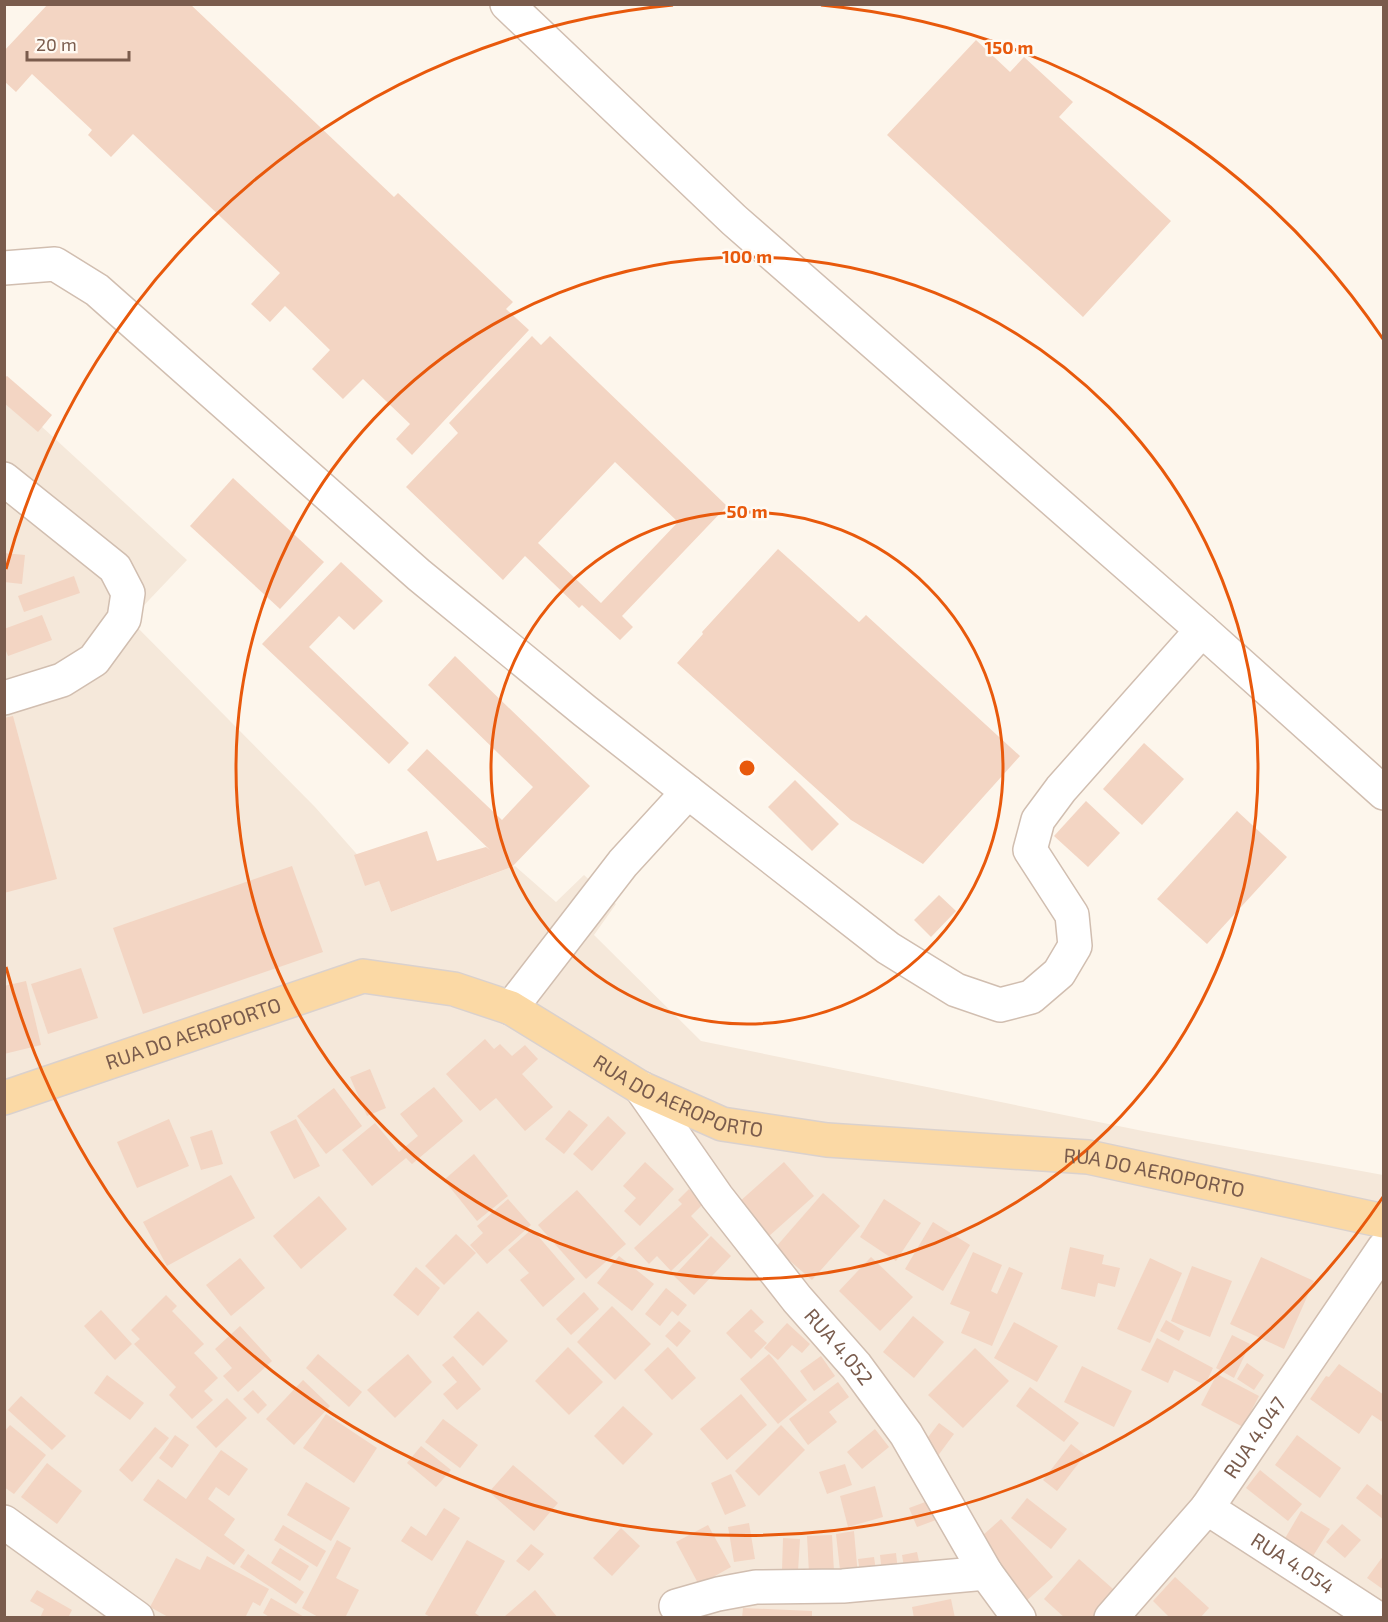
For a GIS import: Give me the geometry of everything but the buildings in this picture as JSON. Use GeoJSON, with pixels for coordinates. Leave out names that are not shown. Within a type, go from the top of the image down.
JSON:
{"type":"FeatureCollection","features":[{"type":"Feature","properties":{"kind":"main road","name":"RUA DO AEROPORTO"},"geometry":{"type":"LineString","coordinates":[[4,1098],[363,976],[454,989],[511,1008],[641,1088],[722,1124],[828,1140],[1088,1157],[1383,1221]]}},
{"type":"Feature","properties":{"kind":"street"},"geometry":{"type":"LineString","coordinates":[[507,4],[734,220],[1202,630],[1383,793]]}},
{"type":"Feature","properties":{"kind":"street"},"geometry":{"type":"LineString","coordinates":[[4,268],[55,264],[97,290],[420,575],[576,704],[888,948],[956,990],[1000,1005],[1031,997],[1059,973],[1075,946],[1072,915],[1030,850],[1038,820],[1061,789],[1202,630]]}},
{"type":"Feature","properties":{"kind":"street"},"geometry":{"type":"LineString","coordinates":[[4,480],[115,568],[128,593],[124,619],[94,660],[62,680],[4,698]]}},
{"type":"Feature","properties":{"kind":"street"},"geometry":{"type":"LineString","coordinates":[[511,1008],[623,863],[688,792]]}},
{"type":"Feature","properties":{"kind":"street","name":"RUA 4.052"},"geometry":{"type":"LineString","coordinates":[[641,1088],[717,1197],[797,1299],[856,1366],[906,1434],[986,1573],[1019,1617]]}},
{"type":"Feature","properties":{"kind":"street","name":"RUA 4.047"},"geometry":{"type":"LineString","coordinates":[[1111,1617],[1207,1508],[1383,1248]]}},
{"type":"Feature","properties":{"kind":"street","name":"RUA 4.054"},"geometry":{"type":"LineString","coordinates":[[1207,1508],[1377,1617]]}},
{"type":"Feature","properties":{"kind":"street"},"geometry":{"type":"LineString","coordinates":[[4,1522],[137,1617]]}},
{"type":"Feature","properties":{"kind":"street"},"geometry":{"type":"LineString","coordinates":[[676,1606],[718,1594],[756,1587],[843,1586],[986,1573]]}},
{"type":"Feature","properties":{"kind":"shaded area"},"geometry":{"type":"Polygon","coordinates":[[[4,392],[187,560],[130,620],[315,807],[378,878],[391,912],[515,866],[556,902],[584,875],[616,904],[594,935],[701,1041],[1143,1131],[1383,1175],[1383,1617],[5,1617],[4,392]]]}}]}
